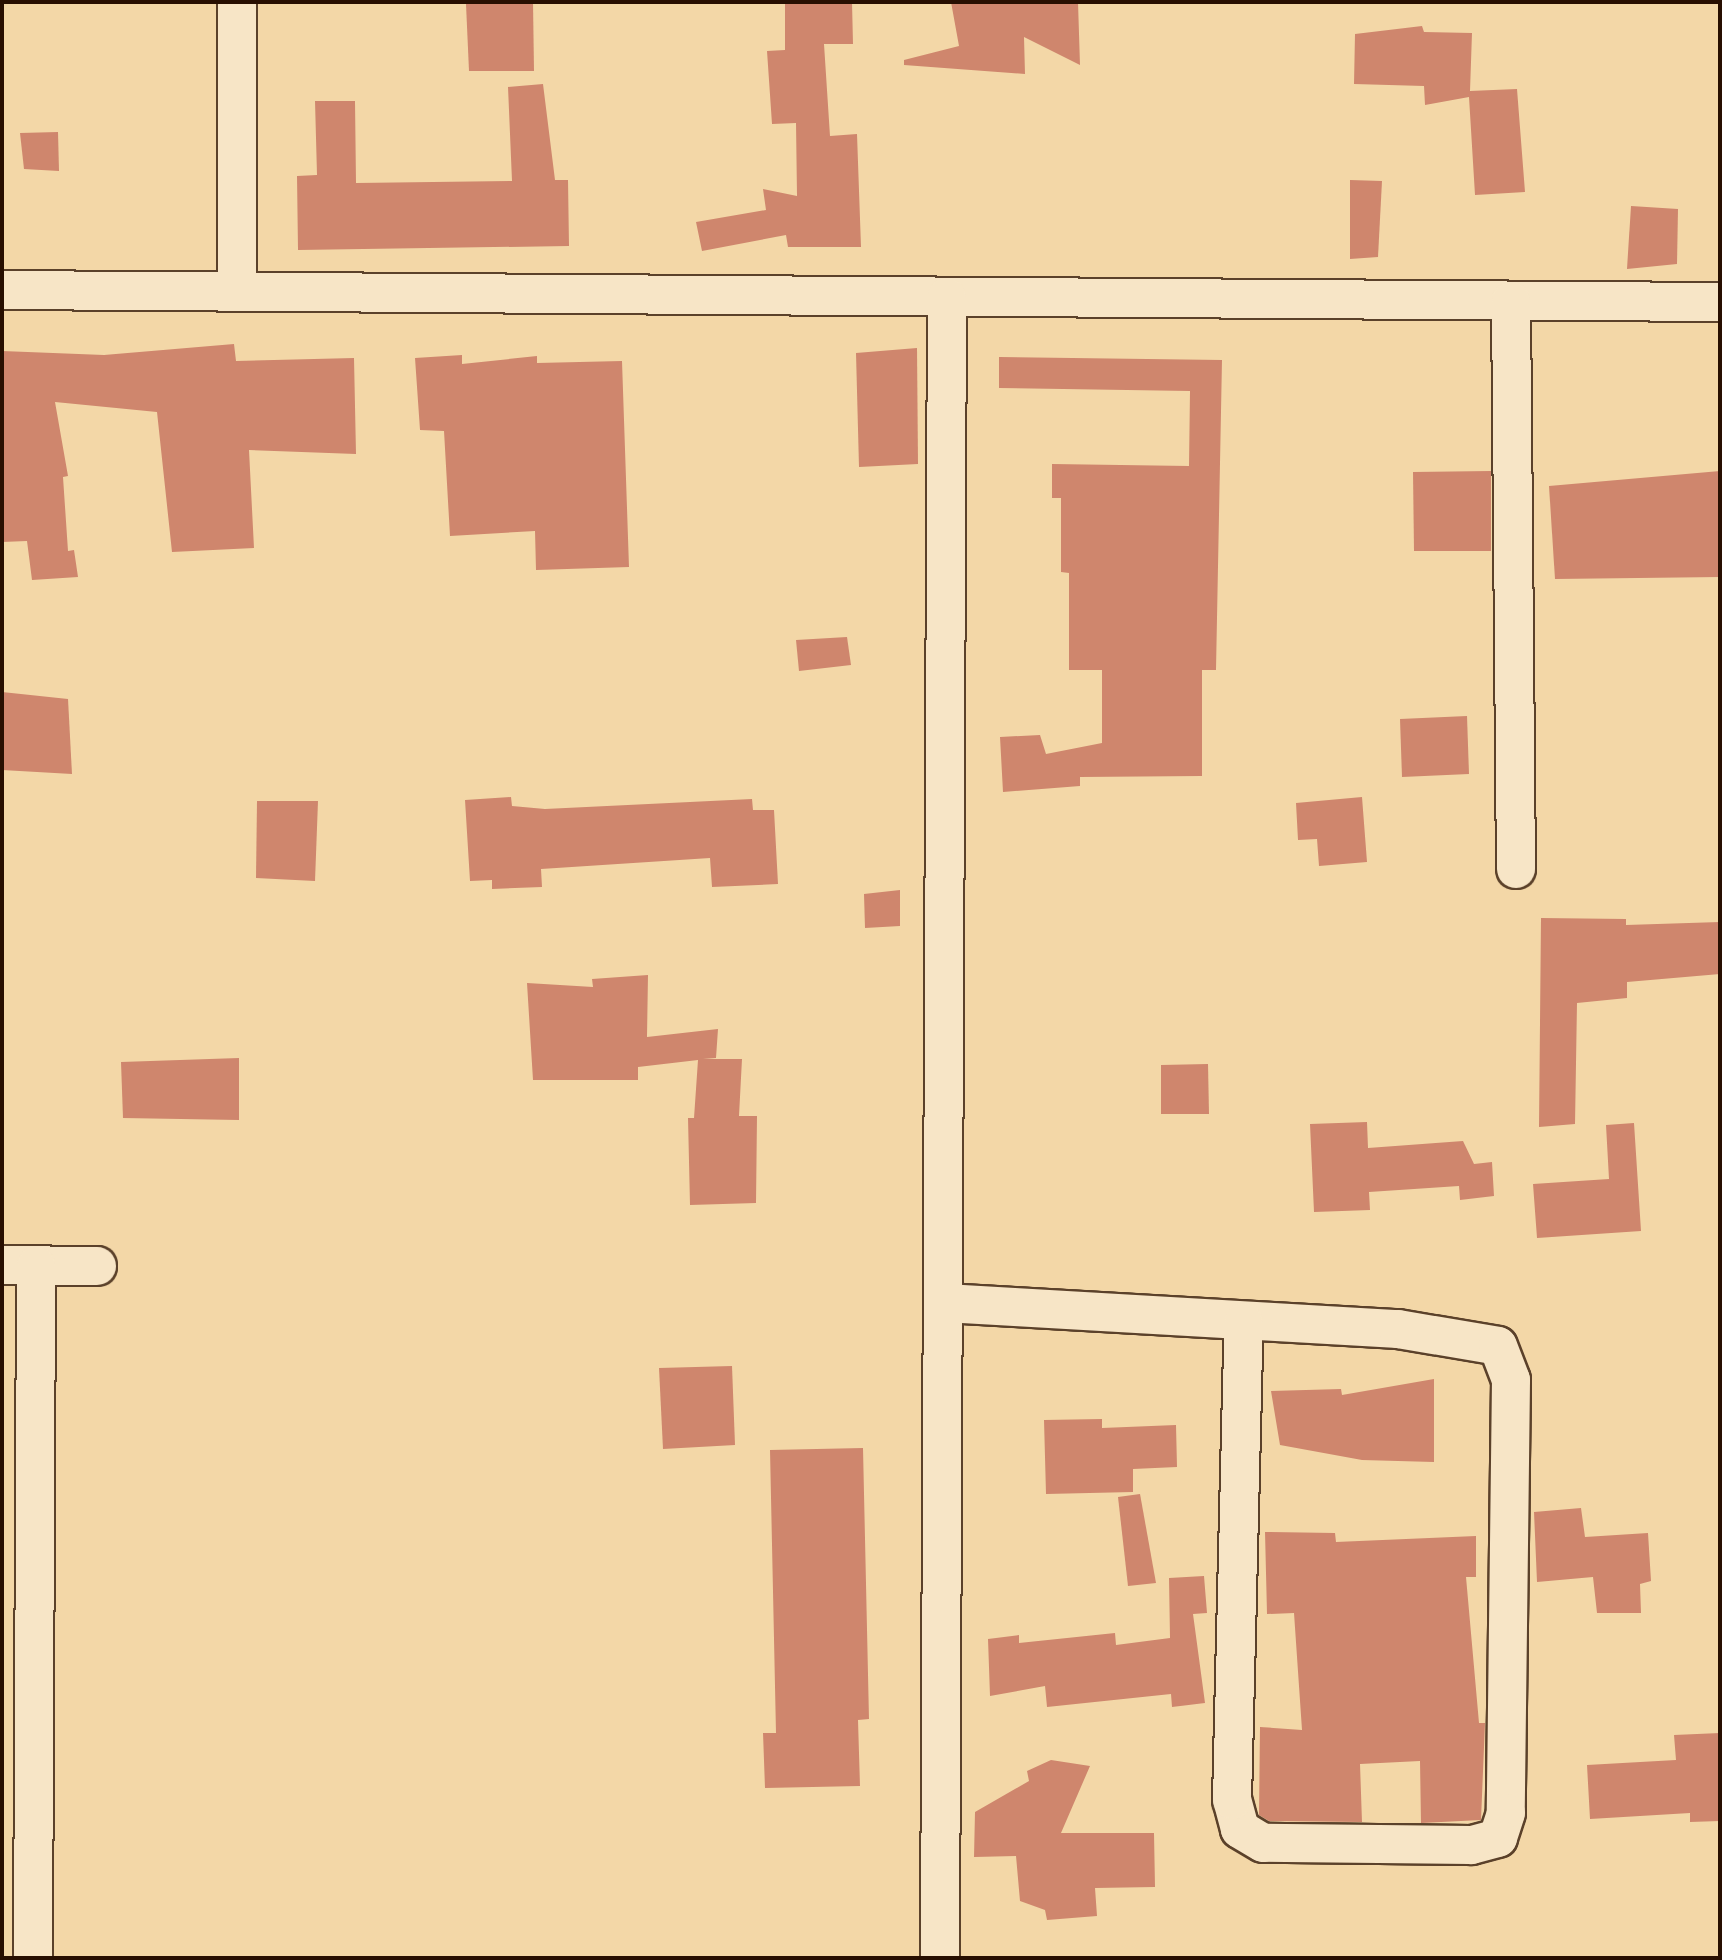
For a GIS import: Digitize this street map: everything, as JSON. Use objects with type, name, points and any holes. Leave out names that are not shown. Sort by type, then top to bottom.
[{"type":"street","points":[[237,2],[237,292]]},
{"type":"street","points":[[2,290],[1720,302]]},
{"type":"street","points":[[940,1958],[945,1303],[947,297]]},
{"type":"street","points":[[1511,301],[1516,869]]},
{"type":"street","points":[[33,1958],[19,1265],[97,1266]]},
{"type":"street","points":[[945,1303],[1398,1329],[1498,1346],[1511,1380],[1506,1813],[1499,1838],[1471,1845],[1263,1843],[1240,1829],[1232,1800],[1244,1322]]},
{"type":"building","points":[[533,2],[534,71],[469,71],[466,4]]},
{"type":"building","points":[[785,2],[852,2],[853,44],[824,44],[830,136],[857,134],[861,247],[788,247],[786,235],[702,251],[696,222],[766,210],[763,189],[797,196],[796,123],[772,124],[767,51],[785,50]]},
{"type":"building","points":[[951,2],[1078,2],[1080,65],[1024,37],[1025,74],[904,65],[904,60],[959,46]]},
{"type":"building","points":[[1422,26],[1424,32],[1472,33],[1470,91],[1517,89],[1525,192],[1475,195],[1469,97],[1425,105],[1424,86],[1354,84],[1355,34]]},
{"type":"building","points":[[543,84],[555,180],[568,180],[569,246],[298,250],[297,176],[317,175],[315,101],[355,101],[356,183],[512,181],[508,87]]},
{"type":"building","points":[[58,132],[59,171],[24,169],[20,133]]},
{"type":"building","points":[[1350,180],[1382,181],[1378,257],[1350,259]]},
{"type":"building","points":[[1631,206],[1678,209],[1677,264],[1627,269]]},
{"type":"building","points":[[234,344],[236,361],[354,358],[356,454],[249,450],[254,548],[172,552],[157,412],[55,402],[68,476],[63,477],[68,551],[74,550],[78,577],[32,580],[27,541],[2,542],[2,351],[104,355]]},
{"type":"building","points":[[917,348],[918,464],[859,467],[856,353]]},
{"type":"building","points":[[462,355],[462,364],[537,356],[537,363],[622,361],[629,567],[536,570],[535,531],[450,536],[444,431],[420,430],[415,358]]},
{"type":"building","points":[[999,357],[1222,360],[1216,670],[1202,670],[1202,776],[1080,777],[1080,786],[1003,792],[1000,737],[1040,735],[1046,754],[1102,743],[1102,670],[1069,670],[1069,573],[1061,572],[1061,498],[1052,498],[1052,464],[1189,466],[1190,391],[999,388]]},
{"type":"building","points":[[1491,471],[1491,551],[1414,551],[1413,472]]},
{"type":"building","points":[[1720,471],[1720,577],[1555,579],[1549,486]]},
{"type":"building","points":[[847,637],[851,665],[799,671],[796,640]]},
{"type":"building","points":[[2,692],[68,699],[72,774],[2,770]]},
{"type":"building","points":[[1467,716],[1469,774],[1402,777],[1400,719]]},
{"type":"building","points":[[511,797],[512,806],[545,809],[752,799],[753,810],[774,810],[778,884],[712,887],[710,858],[541,869],[542,887],[492,889],[492,880],[470,881],[465,800]]},
{"type":"building","points":[[1362,797],[1367,862],[1319,866],[1317,839],[1298,840],[1296,803]]},
{"type":"building","points":[[257,801],[318,801],[315,881],[256,878]]},
{"type":"building","points":[[900,890],[900,926],[865,928],[864,894]]},
{"type":"building","points":[[1541,918],[1626,919],[1626,925],[1720,922],[1720,974],[1627,982],[1627,998],[1577,1003],[1575,1124],[1539,1127]]},
{"type":"building","points":[[648,975],[647,1037],[718,1029],[716,1058],[703,1059],[742,1059],[739,1116],[757,1116],[756,1203],[690,1205],[688,1118],[694,1118],[698,1060],[638,1067],[638,1080],[533,1080],[527,983],[593,987],[592,979]]},
{"type":"building","points":[[239,1058],[239,1120],[123,1118],[121,1062]]},
{"type":"building","points":[[1208,1064],[1209,1114],[1161,1114],[1161,1065]]},
{"type":"building","points":[[1367,1122],[1368,1148],[1463,1141],[1474,1164],[1492,1162],[1494,1196],[1460,1200],[1459,1186],[1369,1192],[1370,1210],[1314,1212],[1310,1124]]},
{"type":"building","points":[[1634,1123],[1641,1231],[1537,1238],[1533,1184],[1609,1179],[1606,1125]]},
{"type":"building","points":[[732,1366],[735,1445],[663,1449],[659,1368]]},
{"type":"building","points":[[1434,1379],[1434,1462],[1362,1460],[1280,1445],[1271,1391],[1341,1389],[1342,1395]]},
{"type":"building","points":[[1102,1419],[1102,1428],[1176,1425],[1177,1467],[1133,1469],[1133,1492],[1046,1494],[1044,1420]]},
{"type":"building","points":[[863,1448],[869,1719],[858,1720],[860,1786],[765,1788],[763,1733],[776,1733],[770,1450]]},
{"type":"building","points":[[1140,1494],[1156,1583],[1128,1586],[1118,1497]]},
{"type":"building","points":[[1581,1508],[1585,1537],[1648,1533],[1651,1581],[1640,1584],[1641,1613],[1597,1613],[1593,1577],[1537,1582],[1534,1512]]},
{"type":"building","points":[[1265,1532],[1335,1533],[1336,1542],[1476,1536],[1476,1577],[1466,1577],[1479,1723],[1485,1723],[1481,1820],[1421,1823],[1420,1761],[1360,1764],[1362,1822],[1269,1821],[1259,1815],[1260,1727],[1302,1730],[1294,1613],[1267,1614]]},
{"type":"building","points":[[1204,1576],[1207,1613],[1193,1614],[1205,1703],[1172,1707],[1171,1694],[1047,1707],[1045,1686],[990,1696],[988,1639],[1019,1635],[1019,1643],[1115,1633],[1116,1645],[1170,1638],[1169,1578]]},
{"type":"building","points":[[1720,1733],[1720,1821],[1690,1822],[1690,1813],[1590,1819],[1587,1765],[1676,1760],[1674,1735]]},
{"type":"building","points":[[1051,1760],[1090,1766],[1061,1833],[1154,1833],[1155,1887],[1095,1888],[1097,1916],[1047,1920],[1045,1910],[1020,1901],[1016,1856],[974,1857],[975,1812],[1029,1781],[1027,1771]]}]
